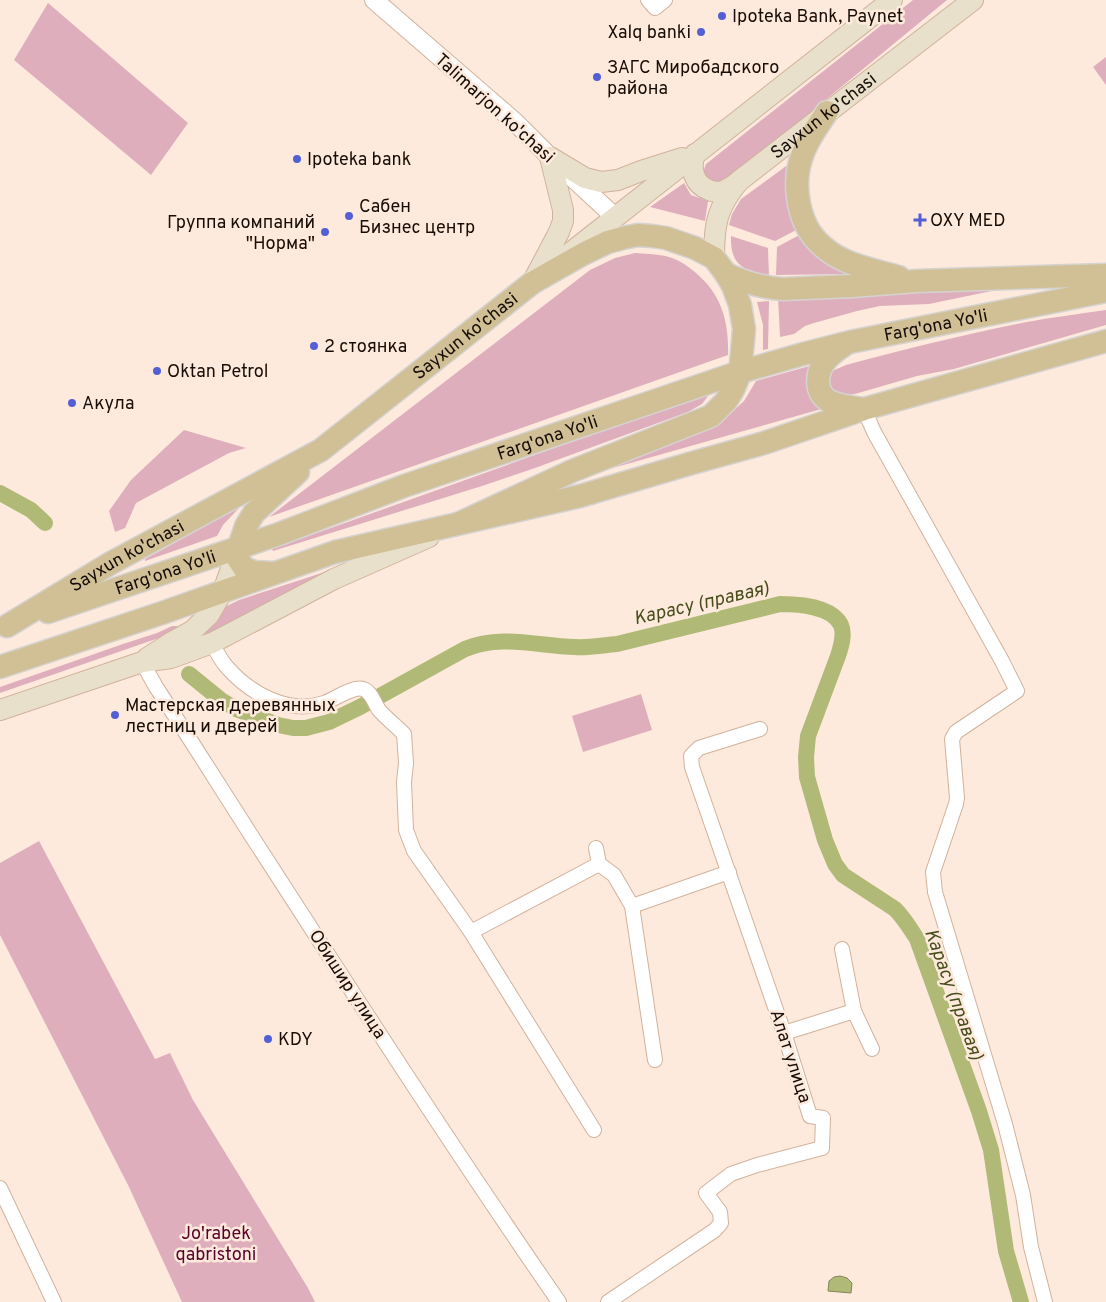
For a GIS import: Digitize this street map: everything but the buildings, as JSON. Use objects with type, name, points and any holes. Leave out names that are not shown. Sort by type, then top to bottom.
[{"type":"main road","name":"Sayxun ko'chasi","points":[[3,627],[112,563],[322,450],[892,0]]},
{"type":"main road","name":"Sayxun ko'chasi","points":[[720,266],[714,234],[719,211],[727,196],[739,181],[973,0]]},
{"type":"main road","points":[[827,112],[808,142],[798,169],[799,204],[807,228],[827,250],[844,260],[859,266],[917,281]]},
{"type":"main road","points":[[550,157],[585,178],[601,182],[618,180],[695,154],[693,164],[696,181],[704,188],[720,192],[739,181]]},
{"type":"main road","points":[[532,283],[563,221],[563,210],[550,157]]},
{"type":"main road","points":[[615,218],[652,236]]},
{"type":"main road","points":[[532,283],[608,242],[638,235],[666,238],[685,244],[749,284],[773,288],[1106,275]]},
{"type":"main road","points":[[0,710],[142,662],[171,658],[212,643],[334,579],[460,524],[572,471],[711,416],[730,396],[736,384],[740,372],[744,336],[743,321],[736,295],[720,266]]},
{"type":"main road","name":"Farg'ona Yo'li","points":[[3,627],[238,549],[404,486],[740,372],[850,342],[1106,291]]},
{"type":"main road","name":"Farg'ona Yo'li","points":[[0,667],[335,552],[580,496],[764,443],[864,409],[1106,341]]},
{"type":"main road","points":[[850,342],[826,360],[820,372],[818,385],[822,396],[827,400],[841,405],[864,409]]},
{"type":"main road","points":[[142,662],[192,631],[212,610],[223,591],[246,526],[254,513],[322,450]]},
{"type":"main road","points":[[238,549],[238,559],[244,568],[254,572],[274,573]]},
{"type":"street","name":"Talimarjon ko'chasi","points":[[374,0],[516,122],[615,218]]},
{"type":"street","points":[[648,0],[655,8],[665,0]]},
{"type":"street","points":[[864,409],[874,432],[1017,691],[956,732],[952,739],[957,798],[933,872],[933,881],[1005,1124],[1023,1195],[1030,1247],[1045,1302]]},
{"type":"street","points":[[212,643],[225,665],[245,684],[268,698],[288,705],[311,706],[322,704],[360,688],[369,692],[379,710],[404,734],[406,830],[414,851],[471,932],[594,1130]]},
{"type":"street","name":"Обишир улица","points":[[142,662],[260,850],[417,1091],[499,1216],[559,1302]]},
{"type":"street","name":"Алат улица","points":[[608,1302],[715,1230],[721,1222],[720,1212],[706,1193],[731,1174],[757,1165],[822,1148],[824,1118],[810,1116],[784,1033],[692,767],[691,756],[699,748],[760,730]]},
{"type":"street","points":[[596,848],[599,864],[614,875],[632,906],[655,1060]]},
{"type":"street","points":[[471,932],[599,864]]},
{"type":"street","points":[[632,906],[729,872]]},
{"type":"street","points":[[842,949],[854,1011],[872,1049]]},
{"type":"street","points":[[784,1033],[854,1011]]},
{"type":"street","points":[[0,1188],[54,1302]]},
{"type":"green space","points":[[913,0],[947,0],[721,186],[713,185],[703,172],[706,164]]},
{"type":"green space","points":[[48,3],[188,123],[151,175],[14,60]]},
{"type":"green space","points":[[1106,57],[1106,85],[1093,67]]},
{"type":"green space","points":[[793,161],[802,227],[775,241],[729,225],[732,214],[741,199]]},
{"type":"green space","points":[[684,183],[691,195],[708,201],[705,221],[650,207]]},
{"type":"green space","points":[[805,232],[852,274],[776,275],[777,247]]},
{"type":"green space","points":[[731,236],[768,248],[769,277],[752,272],[740,265],[733,254]]},
{"type":"green space","points":[[635,253],[673,258],[690,268],[705,281],[718,300],[722,310],[727,331],[728,355],[269,517],[590,270],[615,258]]},
{"type":"green space","points":[[1011,287],[929,304],[880,306],[814,323],[805,326],[794,334],[780,337],[778,298]]},
{"type":"green space","points":[[769,301],[768,349],[763,350],[763,325],[757,302]]},
{"type":"green space","points":[[1106,310],[1106,325],[954,369],[917,376],[855,394],[847,395],[831,391],[828,378],[832,371],[846,365],[1004,327]]},
{"type":"green space","points":[[813,365],[825,408],[581,477],[720,423],[744,401],[756,381]]},
{"type":"green space","points":[[711,392],[702,404],[688,412],[535,468],[273,551],[272,549]]},
{"type":"green space","points":[[184,430],[246,448],[229,453],[136,503],[125,528],[115,532],[109,511],[131,480]]},
{"type":"green space","points":[[240,507],[223,525],[217,536],[145,561],[145,559]]},
{"type":"green space","points":[[340,567],[211,635],[165,653],[221,609],[239,600]]},
{"type":"green space","points":[[172,626],[177,626],[179,630],[0,693],[0,687],[157,633]]},
{"type":"green space","points":[[641,694],[652,730],[583,752],[572,716]]},
{"type":"green space","name":"Jo'rabek qabristoni","points":[[39,841],[155,1059],[170,1053],[193,1100],[315,1302],[182,1302],[128,1185],[0,935],[0,863]]},
{"type":"shaded area","points":[[834,1277],[847,1278],[852,1283],[851,1293],[828,1291],[829,1281]]},
{"type":"waterway","name":"Карасу (правая)","points":[[0,493],[31,510],[45,523]]},
{"type":"waterway","name":"Карасу (правая)","points":[[189,674],[221,700],[236,709],[278,725],[306,728],[329,722],[360,707],[465,649],[492,642],[519,642],[580,647],[617,644],[780,604],[814,607],[837,619],[843,633],[842,641],[808,736],[807,777],[825,840],[835,864],[843,875],[895,909],[917,939],[979,1111],[991,1150],[1006,1251],[1021,1302]]},
{"type":"place","name":"Ipoteka Bank, Paynet","points":[[722,16]]},
{"type":"place","name":"Xalq banki","points":[[701,32]]},
{"type":"place","name":"ЗАГС Миробадского района","points":[[597,77]]},
{"type":"place","name":"Ipoteka bank","points":[[297,159]]},
{"type":"place","name":"Сабен Бизнес центр","points":[[349,216]]},
{"type":"place","name":"OXY MED","points":[[920,220]]},
{"type":"place","name":"Группа компаний \"Норма\"","points":[[325,232]]},
{"type":"place","name":"2 стоянка","points":[[314,346]]},
{"type":"place","name":"Oktan Petrol","points":[[157,371]]},
{"type":"place","name":"Акула","points":[[72,403]]},
{"type":"place","name":"Мастерская деревянных лестниц и дверей","points":[[115,715]]},
{"type":"place","name":"KDY","points":[[268,1039]]}]
